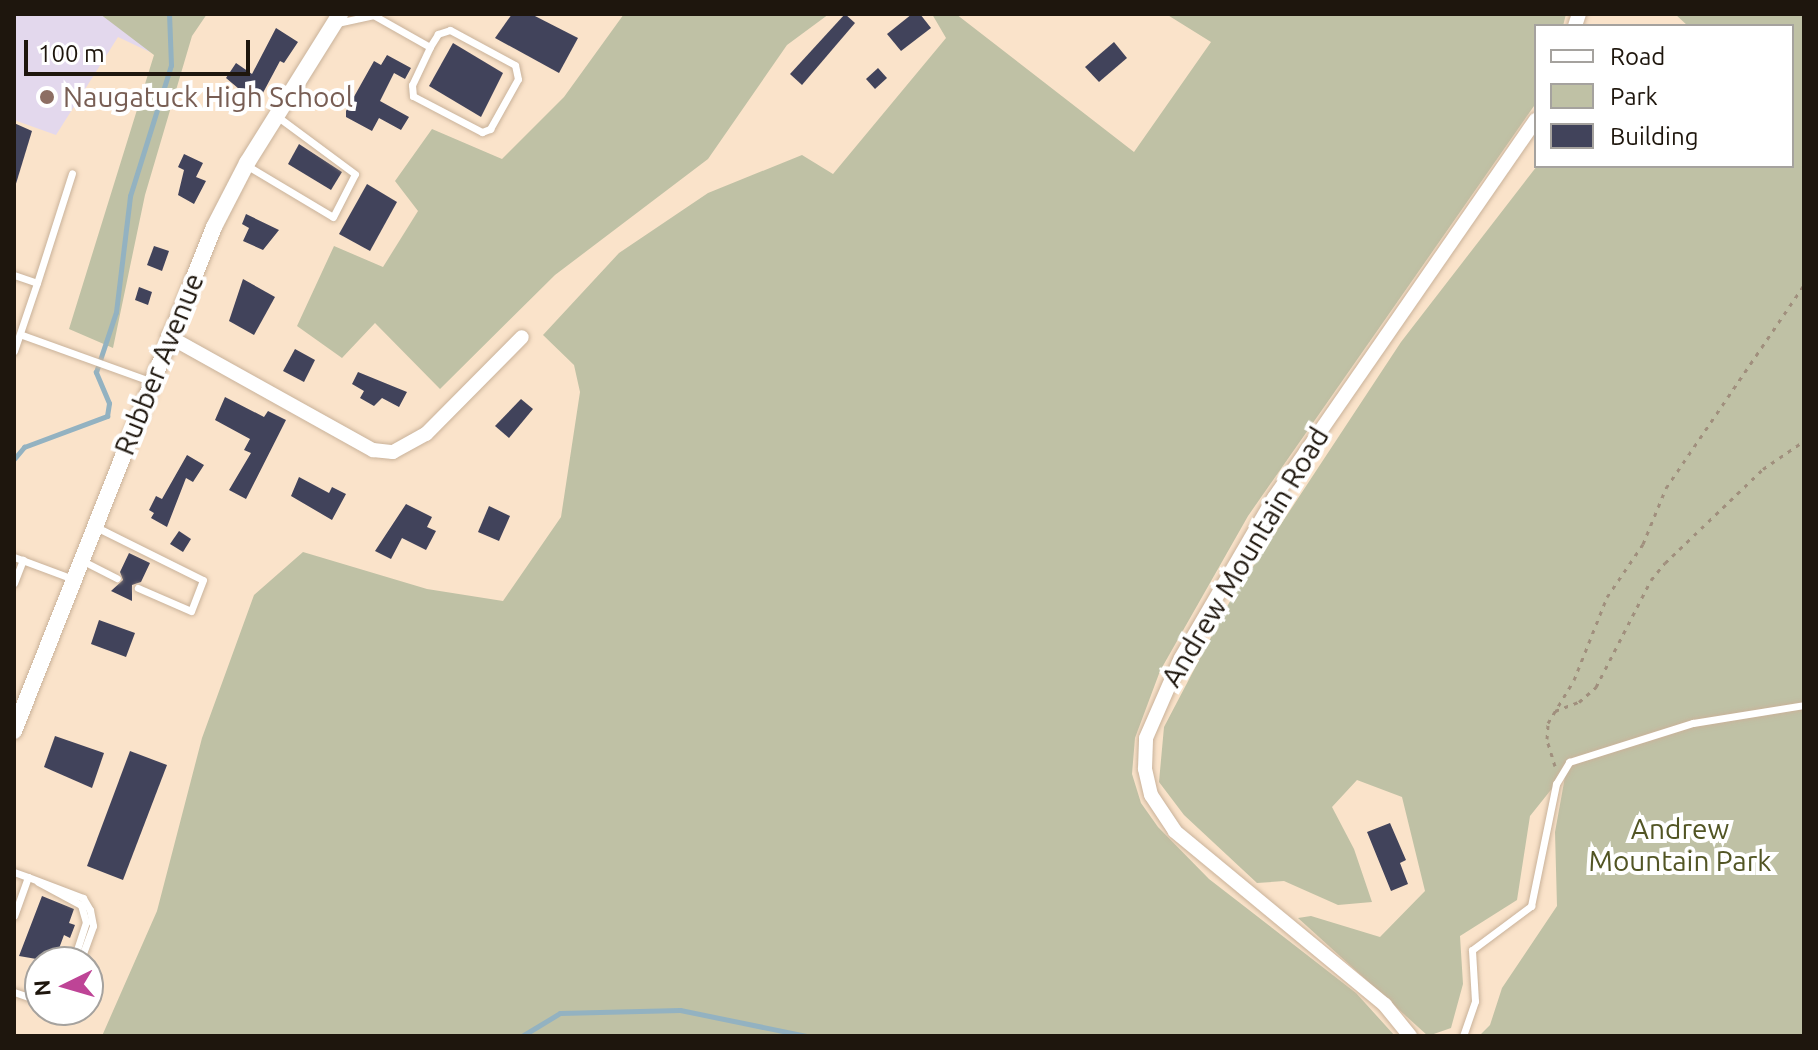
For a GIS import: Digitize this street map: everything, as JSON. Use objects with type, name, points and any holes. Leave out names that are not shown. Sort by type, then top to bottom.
[{"type":"street","name":"Rubber Avenue","points":[[14,731],[168,336],[246,165],[338,18]]},
{"type":"street","name":"Andrew Mountain Road","points":[[1410,1036],[1385,1005],[1175,831],[1147,782],[1146,738],[1181,658],[1274,498],[1534,123]]},
{"type":"street","points":[[168,336],[373,450],[393,452],[426,434],[522,337]]},
{"type":"lane","points":[[338,18],[377,15],[430,47]]},
{"type":"lane","points":[[450,30],[515,65],[518,79],[490,129],[482,132],[413,96],[412,85],[430,47],[438,34],[450,30]]},
{"type":"lane","points":[[246,165],[333,217],[355,174],[278,117]]},
{"type":"lane","points":[[14,351],[22,335],[72,173]]},
{"type":"lane","points":[[14,275],[37,283]]},
{"type":"lane","points":[[22,335],[150,381]]},
{"type":"lane","points":[[94,526],[203,580],[191,611],[138,588]]},
{"type":"lane","points":[[14,557],[73,579]]},
{"type":"lane","points":[[14,583],[23,560]]},
{"type":"lane","points":[[81,560],[117,578]]},
{"type":"lane","points":[[1463,1036],[1475,1001],[1472,950],[1531,906],[1561,771],[1579,755],[1693,723],[1804,705]]},
{"type":"lane","points":[[14,872],[83,898],[90,910],[93,926],[86,946]]},
{"type":"lane","points":[[14,916],[28,877]]},
{"type":"lane","points":[[37,881],[42,889],[81,905],[86,922],[78,946]]},
{"type":"lane","points":[[14,992],[24,996]]},
{"type":"path","points":[[1561,771],[1551,761],[1547,739],[1555,711],[1574,680],[1607,597],[1643,544],[1666,488],[1804,285]]},
{"type":"path","points":[[1555,711],[1579,702],[1596,687],[1639,601],[1665,563],[1753,479],[1804,441]]},
{"type":"shaded area","name":"Naugatuck High School","points":[[14,14],[178,14],[154,54],[118,37],[56,135],[14,120]]},
{"type":"green space","points":[[100,14],[207,14],[192,36],[145,195],[113,348],[69,329],[154,55]]},
{"type":"green space","points":[[624,14],[829,14],[787,45],[708,159],[555,275],[440,389],[375,323],[342,358],[297,326],[334,246],[383,267],[418,211],[395,181],[432,129],[502,159],[564,97]]},
{"type":"green space","points":[[932,14],[956,14],[1134,152],[1211,42],[1166,14],[1566,14],[1564,24],[1534,24],[1534,106],[1248,516],[1160,671],[1135,738],[1132,774],[1141,803],[1158,827],[1209,879],[1356,993],[1395,1036],[102,1036],[157,911],[202,738],[254,595],[303,552],[427,589],[503,601],[561,517],[580,392],[574,365],[543,335],[619,253],[708,193],[802,155],[833,174],[946,38]]},
{"type":"green space","name":"Andrew Mountain Park","points":[[1675,14],[1804,14],[1804,1036],[1479,1036],[1490,1025],[1502,988],[1557,906],[1555,832],[1566,771],[1530,816],[1517,900],[1460,936],[1463,984],[1451,1028],[1428,1036],[1298,918],[1311,916],[1380,937],[1425,891],[1402,797],[1357,780],[1332,807],[1354,849],[1372,902],[1338,905],[1284,881],[1257,883],[1184,815],[1159,782],[1164,727],[1229,603],[1401,342],[1535,168],[1794,168],[1794,24],[1686,24]]},
{"type":"building","points":[[512,14],[531,14],[578,38],[559,73],[495,38]]},
{"type":"building","points":[[845,14],[855,23],[802,85],[790,74]]},
{"type":"building","points":[[912,14],[920,14],[931,28],[901,51],[887,34]]},
{"type":"building","points":[[276,28],[298,42],[284,63],[280,61],[257,104],[226,78],[236,63],[252,74]]},
{"type":"building","points":[[1114,42],[1127,58],[1099,82],[1085,67]]},
{"type":"building","points":[[453,43],[503,73],[481,117],[429,86]]},
{"type":"building","points":[[387,55],[411,68],[405,79],[394,73],[380,101],[409,117],[401,130],[379,118],[372,131],[346,117],[346,111],[374,61],[381,65]]},
{"type":"building","points":[[878,68],[887,78],[875,89],[866,79]]},
{"type":"building","points":[[14,123],[32,131],[15,187],[14,187]]},
{"type":"building","points":[[299,144],[342,172],[331,190],[288,164]]},
{"type":"building","points":[[184,154],[203,163],[196,177],[206,181],[194,204],[178,195],[184,170],[178,167]]},
{"type":"building","points":[[367,184],[397,202],[370,251],[339,234]]},
{"type":"building","points":[[246,214],[279,230],[263,250],[243,241],[249,228],[242,224]]},
{"type":"building","points":[[154,246],[169,251],[162,271],[147,265]]},
{"type":"building","points":[[243,279],[275,297],[254,335],[229,321]]},
{"type":"building","points":[[139,287],[152,292],[148,305],[135,300]]},
{"type":"building","points":[[295,349],[315,360],[304,382],[283,371]]},
{"type":"building","points":[[358,372],[407,392],[399,407],[382,398],[374,406],[360,398],[364,391],[352,384]]},
{"type":"building","points":[[225,397],[264,417],[268,411],[286,420],[246,499],[229,490],[251,453],[244,450],[250,439],[215,420]]},
{"type":"building","points":[[521,399],[533,409],[509,438],[495,426]]},
{"type":"building","points":[[187,455],[204,465],[193,482],[186,478],[167,527],[151,518],[154,513],[149,510],[156,496],[162,499]]},
{"type":"building","points":[[299,477],[329,493],[332,487],[346,494],[332,520],[291,496]]},
{"type":"building","points":[[406,504],[432,517],[427,527],[436,531],[426,550],[402,538],[391,559],[375,551]]},
{"type":"building","points":[[489,506],[510,516],[499,541],[478,532]]},
{"type":"building","points":[[179,531],[191,539],[183,552],[170,544]]},
{"type":"building","points":[[129,553],[150,563],[141,582],[132,585],[132,601],[111,591],[123,580],[120,572]]},
{"type":"building","points":[[99,620],[135,633],[126,657],[91,644]]},
{"type":"building","points":[[55,736],[104,753],[92,788],[44,767]]},
{"type":"building","points":[[130,751],[167,765],[123,880],[87,866]]},
{"type":"building","points":[[1390,823],[1406,860],[1400,863],[1408,884],[1391,891],[1367,832]]},
{"type":"building","points":[[42,896],[74,909],[69,923],[75,925],[70,938],[64,935],[60,946],[24,946],[24,957],[19,956]]},
{"type":"waterway","points":[[14,459],[24,447],[107,416],[109,403],[96,372],[116,312],[130,196],[171,65],[169,14]]},
{"type":"waterway","points":[[522,1036],[560,1013],[680,1010],[807,1036]]},
{"type":"place","name":"Naugatuck High School","points":[[47,97]]}]
